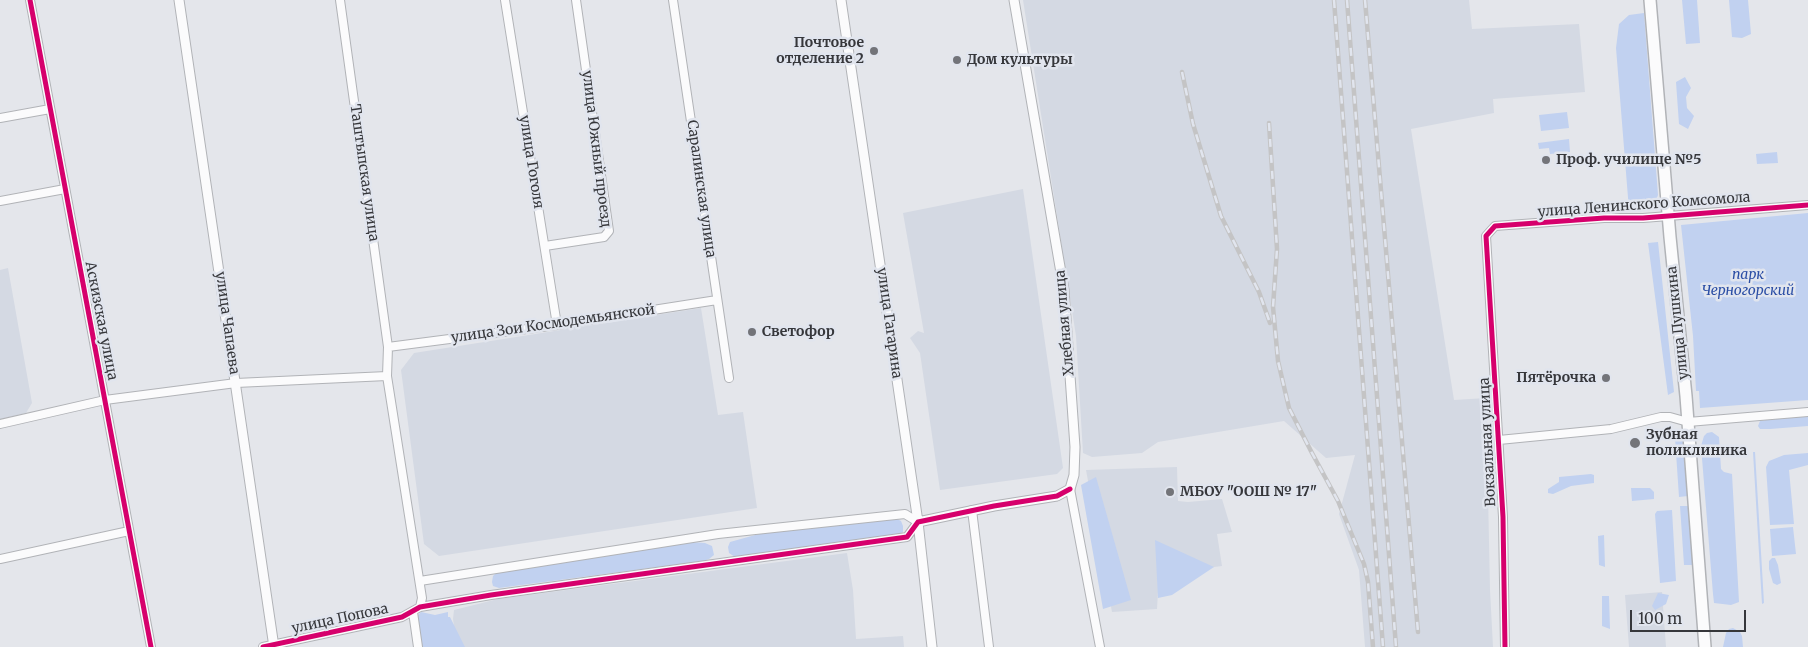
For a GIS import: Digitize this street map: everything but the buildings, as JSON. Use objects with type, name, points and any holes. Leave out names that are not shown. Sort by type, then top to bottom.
[{"type":"main road","name":"улица Пушкина","points":[[1650,0],[1688,422],[1705,647]]},
{"type":"street","name":"Аскизская улица","points":[[30,0],[151,647]]},
{"type":"street","name":"улица Чапаева","points":[[179,0],[273,646]]},
{"type":"street","name":"Таштыпская улица","points":[[340,0],[388,347],[387,376],[420,580],[422,598],[416,610],[418,647]]},
{"type":"street","name":"улица Гоголя","points":[[505,0],[557,325]]},
{"type":"street","name":"улица Южный проезд","points":[[545,246],[604,237],[609,231],[576,0]]},
{"type":"street","name":"Саралинская улица","points":[[673,0],[729,378]]},
{"type":"street","name":"улица Гагарина","points":[[841,0],[918,522],[932,647]]},
{"type":"street","name":"Хлебная улица","points":[[1014,0],[1064,290],[1075,447],[1075,466],[1070,489],[1100,647]]},
{"type":"street","points":[[0,118],[50,109]]},
{"type":"street","points":[[0,201],[65,189]]},
{"type":"street","name":"улица Ленинского Комсомола","points":[[1486,236],[1495,226],[1668,216],[1808,205]]},
{"type":"street","name":"Вокзальная улица","points":[[1486,236],[1503,517],[1505,647]]},
{"type":"street","name":"улица Зои Космодемьянской","points":[[388,347],[557,325],[717,300]]},
{"type":"street","points":[[0,424],[105,400],[236,383],[387,376]]},
{"type":"street","points":[[1499,440],[1611,429],[1661,417],[1670,417],[1688,422],[1808,412]]},
{"type":"street","points":[[420,580],[718,534],[905,514],[918,522],[972,510],[1058,496],[1070,489]]},
{"type":"street","points":[[972,510],[990,647]]},
{"type":"street","name":"улица Попова","points":[[263,647],[402,616],[416,610],[500,593],[907,538],[918,522]]},
{"type":"street","points":[[0,559],[129,531]]},
{"type":"shaded area","points":[[1023,0],[1469,0],[1472,29],[1579,24],[1585,92],[1493,99],[1494,113],[1411,129],[1454,400],[1486,398],[1493,647],[1365,647],[1359,570],[1339,514],[1355,455],[1326,458],[1284,421],[1158,442],[1142,453],[1092,457],[1083,453],[1076,336]]},
{"type":"shaded area","points":[[1023,189],[1063,468],[1057,474],[940,490],[920,353],[910,338],[918,331],[924,333],[903,213]]},
{"type":"shaded area","points":[[8,268],[32,403],[26,413],[0,419],[0,270]]},
{"type":"shaded area","points":[[701,308],[718,415],[743,412],[757,508],[439,556],[424,544],[401,370],[414,353]]},
{"type":"shaded area","points":[[1177,467],[1178,501],[1222,499],[1232,532],[1217,534],[1222,566],[1159,574],[1157,609],[1112,612],[1086,470]]},
{"type":"shaded area","points":[[847,553],[853,590],[856,639],[903,636],[904,647],[457,647],[453,619],[454,610],[498,599]]},
{"type":"shaded area","points":[[1662,592],[1666,647],[1629,647],[1625,595]]},
{"type":"green space","points":[[1682,0],[1697,0],[1700,43],[1686,44]]},
{"type":"green space","points":[[1729,0],[1748,0],[1751,34],[1742,38],[1732,37]]},
{"type":"green space","points":[[1644,13],[1658,195],[1653,208],[1639,212],[1629,210],[1616,48],[1619,24],[1629,15]]},
{"type":"green space","points":[[1685,77],[1691,88],[1686,97],[1687,108],[1694,116],[1688,129],[1679,124],[1676,82]]},
{"type":"green space","points":[[1567,112],[1569,128],[1541,131],[1539,115]]},
{"type":"green space","points":[[1569,139],[1570,152],[1550,154],[1549,148],[1539,149],[1538,143]]},
{"type":"green space","points":[[1777,152],[1778,163],[1757,164],[1756,154]]},
{"type":"green space","name":"парк Черногорский","points":[[1808,213],[1808,400],[1700,408],[1699,391],[1696,391],[1693,336],[1681,225]]},
{"type":"green space","points":[[1658,242],[1674,392],[1668,395],[1648,243]]},
{"type":"green space","points":[[1808,416],[1808,426],[1760,429],[1758,426],[1760,421]]},
{"type":"green space","points":[[1712,432],[1719,437],[1721,469],[1732,474],[1739,602],[1731,605],[1714,603],[1713,594],[1701,446],[1704,436]]},
{"type":"green space","points":[[1684,437],[1688,496],[1679,497],[1675,438]]},
{"type":"green space","points":[[1753,452],[1755,452],[1761,552],[1764,603],[1762,604]]},
{"type":"green space","points":[[1808,453],[1808,465],[1789,470],[1794,524],[1770,525],[1766,467],[1769,461],[1784,455]]},
{"type":"green space","points":[[1594,475],[1594,483],[1571,486],[1553,494],[1548,493],[1548,489],[1559,482],[1559,477]]},
{"type":"green space","points":[[1096,477],[1131,600],[1103,609],[1081,485]]},
{"type":"green space","points":[[1631,488],[1650,488],[1654,492],[1654,499],[1632,501]]},
{"type":"green space","points":[[1680,506],[1689,506],[1693,565],[1684,565]]},
{"type":"green space","points":[[1672,510],[1676,581],[1660,583],[1655,514],[1657,511]]},
{"type":"green space","points":[[890,519],[901,521],[903,532],[893,537],[735,557],[729,553],[728,547],[730,542],[766,532]]},
{"type":"green space","points":[[1793,527],[1796,554],[1772,556],[1770,529]]},
{"type":"green space","points":[[1604,535],[1605,567],[1599,565],[1598,536]]},
{"type":"green space","points":[[1155,540],[1214,567],[1172,595],[1158,598]]},
{"type":"green space","points":[[690,542],[705,543],[712,546],[714,555],[703,561],[499,588],[493,586],[492,582],[493,576],[497,572]]},
{"type":"green space","points":[[1775,558],[1778,565],[1781,583],[1777,585],[1773,583],[1769,569],[1769,561]]},
{"type":"green space","points":[[1658,593],[1669,595],[1666,604],[1655,610],[1652,606]]},
{"type":"green space","points":[[1602,596],[1609,596],[1610,629],[1602,626]]},
{"type":"green space","points":[[421,612],[435,615],[448,612],[448,617],[450,617],[465,647],[416,647],[416,617]]},
{"type":"green space","points":[[1733,628],[1740,632],[1743,647],[1723,647],[1726,633],[1729,629]]},
{"type":"railway","points":[[1334,0],[1383,647]]},
{"type":"railway","points":[[1347,0],[1396,647]]},
{"type":"railway","points":[[1365,0],[1418,632]]},
{"type":"railway","points":[[1182,72],[1193,124],[1221,216],[1259,292],[1270,323]]},
{"type":"railway","points":[[1269,123],[1277,249],[1273,307],[1278,361],[1289,408],[1338,501],[1364,564],[1368,582],[1373,647]]},
{"type":"cycle path","points":[[30,0],[151,647]]},
{"type":"cycle path","points":[[1505,647],[1503,517],[1486,236],[1495,226],[1604,218],[1643,218],[1808,205]]},
{"type":"cycle path","points":[[263,647],[402,617],[420,607],[491,595],[907,537],[918,522],[994,506],[1057,496],[1070,489]]},
{"type":"place","name":"Почтовое отделение 2","points":[[874,51]]},
{"type":"place","name":"Дом культуры","points":[[957,60]]},
{"type":"place","name":"Проф. училище №5","points":[[1546,160]]},
{"type":"place","name":"Светофор","points":[[752,332]]},
{"type":"place","name":"Пятёрочка","points":[[1606,378]]},
{"type":"place","name":"Зубная поликлиника","points":[[1635,443]]},
{"type":"place","name":"МБОУ \"ООШ № 17\"","points":[[1170,492]]}]
